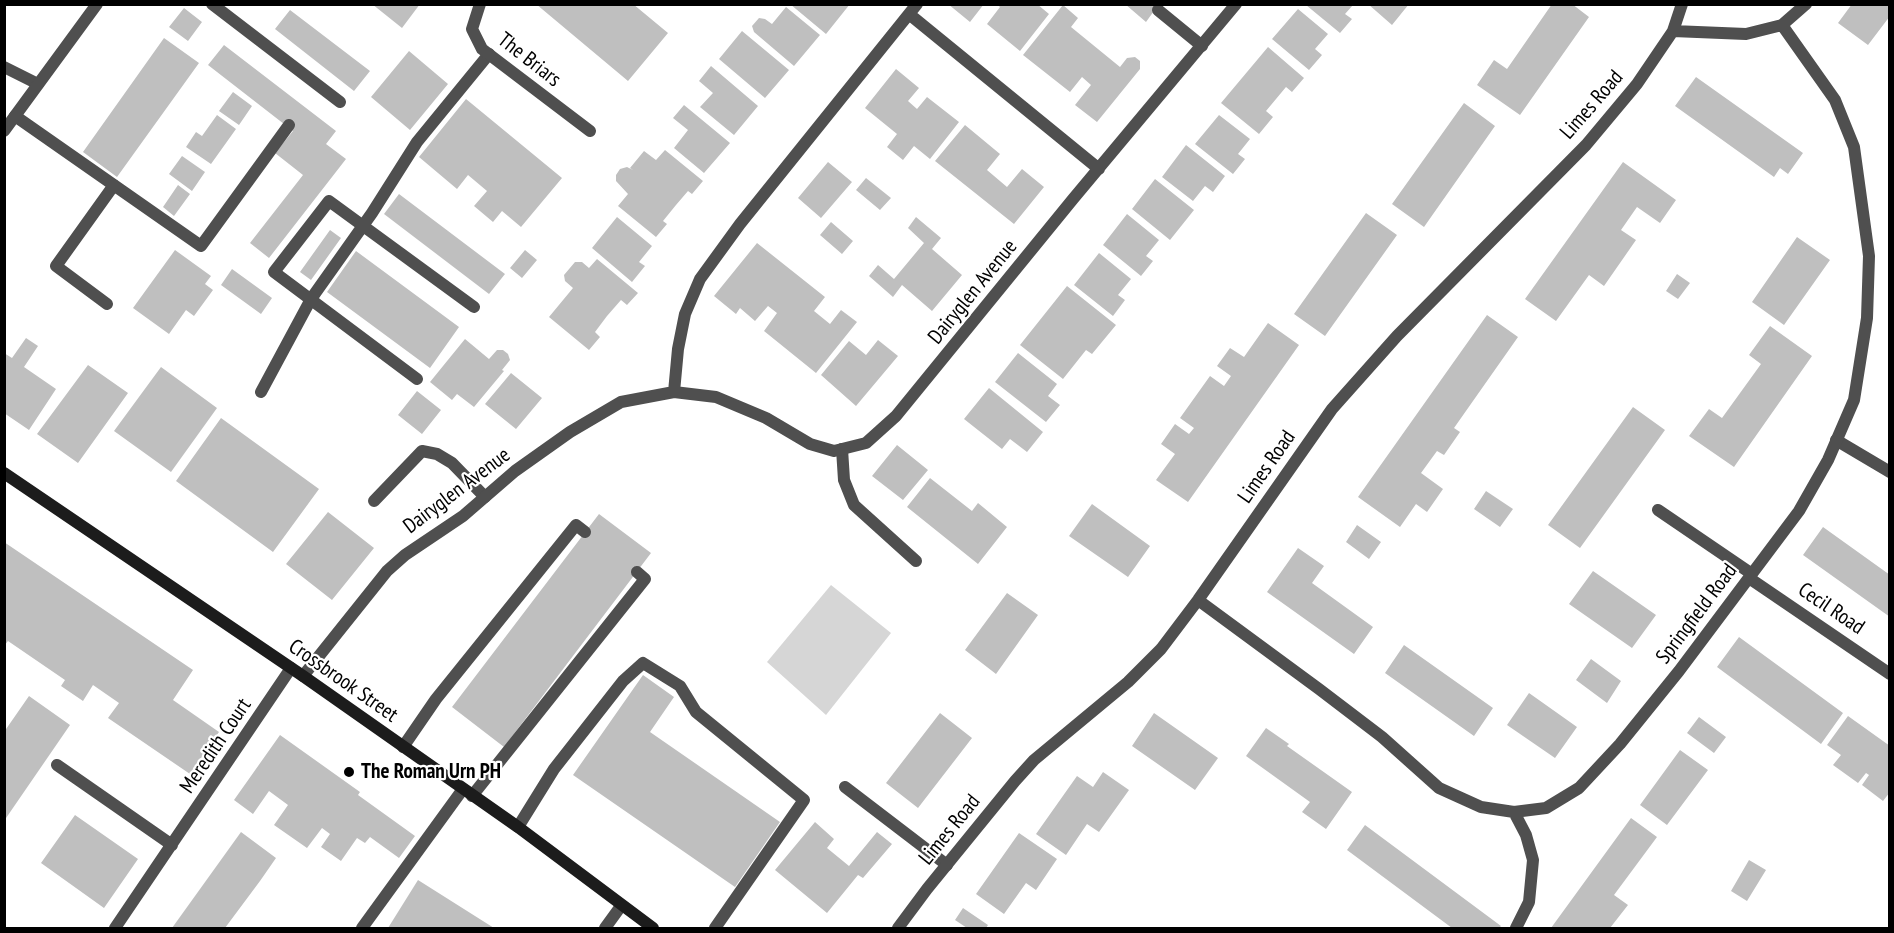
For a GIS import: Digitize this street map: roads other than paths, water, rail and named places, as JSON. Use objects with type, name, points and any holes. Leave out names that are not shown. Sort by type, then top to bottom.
[{"type":"main road","name":"Crossbrook Street","points":[[4,473],[303,676],[518,827],[653,928]]},
{"type":"street","points":[[4,131],[97,4]]},
{"type":"street","points":[[212,4],[340,102]]},
{"type":"street","name":"The Briars","points":[[480,4],[472,29],[482,49],[590,131]]},
{"type":"street","name":"Dairyglen Avenue","points":[[303,676],[387,572],[405,555],[463,516],[516,471],[570,432],[621,402],[674,392],[716,397],[766,418],[810,444],[834,451],[866,443],[896,416],[1236,4]]},
{"type":"street","name":"Limes Road","points":[[898,928],[1034,760],[1128,682],[1161,649],[1332,409],[1397,336],[1586,145],[1637,84],[1673,31],[1682,4]]},
{"type":"street","points":[[1673,31],[1746,34],[1782,25],[1806,4]]},
{"type":"street","points":[[674,392],[678,349],[685,314],[700,279],[740,224],[913,9],[1099,169]]},
{"type":"street","points":[[1158,10],[1202,46]]},
{"type":"street","name":"Springfield Road","points":[[1198,600],[1382,737],[1439,788],[1480,807],[1514,812],[1546,808],[1579,788],[1620,744],[1679,671],[1798,511],[1828,460],[1854,400],[1867,318],[1869,256],[1854,147],[1835,100],[1782,25]]},
{"type":"street","points":[[261,392],[311,299],[417,142],[489,54]]},
{"type":"street","points":[[4,67],[39,84]]},
{"type":"street","points":[[15,116],[201,246],[289,126]]},
{"type":"street","points":[[107,304],[56,266],[114,185]]},
{"type":"street","points":[[417,379],[274,272],[329,201],[474,307]]},
{"type":"street","points":[[1836,440],[1890,472]]},
{"type":"street","points":[[842,449],[844,480],[854,505],[916,561]]},
{"type":"street","points":[[374,501],[422,451],[437,453],[452,463],[485,497]]},
{"type":"street","name":"Cecil Road","points":[[1658,510],[1890,674]]},
{"type":"street","points":[[403,747],[436,699],[576,525],[585,532]]},
{"type":"street","points":[[362,928],[468,793],[645,579],[637,572]]},
{"type":"street","points":[[518,827],[554,769],[623,681],[643,663],[680,686],[696,712],[804,800],[715,928]]},
{"type":"street","name":"Meredith Court","points":[[115,928],[291,668]]},
{"type":"street","points":[[57,765],[172,845]]},
{"type":"street","points":[[845,787],[947,865]]},
{"type":"street","points":[[1514,812],[1526,835],[1533,860],[1529,902],[1516,928]]},
{"type":"street","points":[[605,928],[621,906]]},
{"type":"place","name":"The Roman Urn PH","points":[[349,772]]}]
